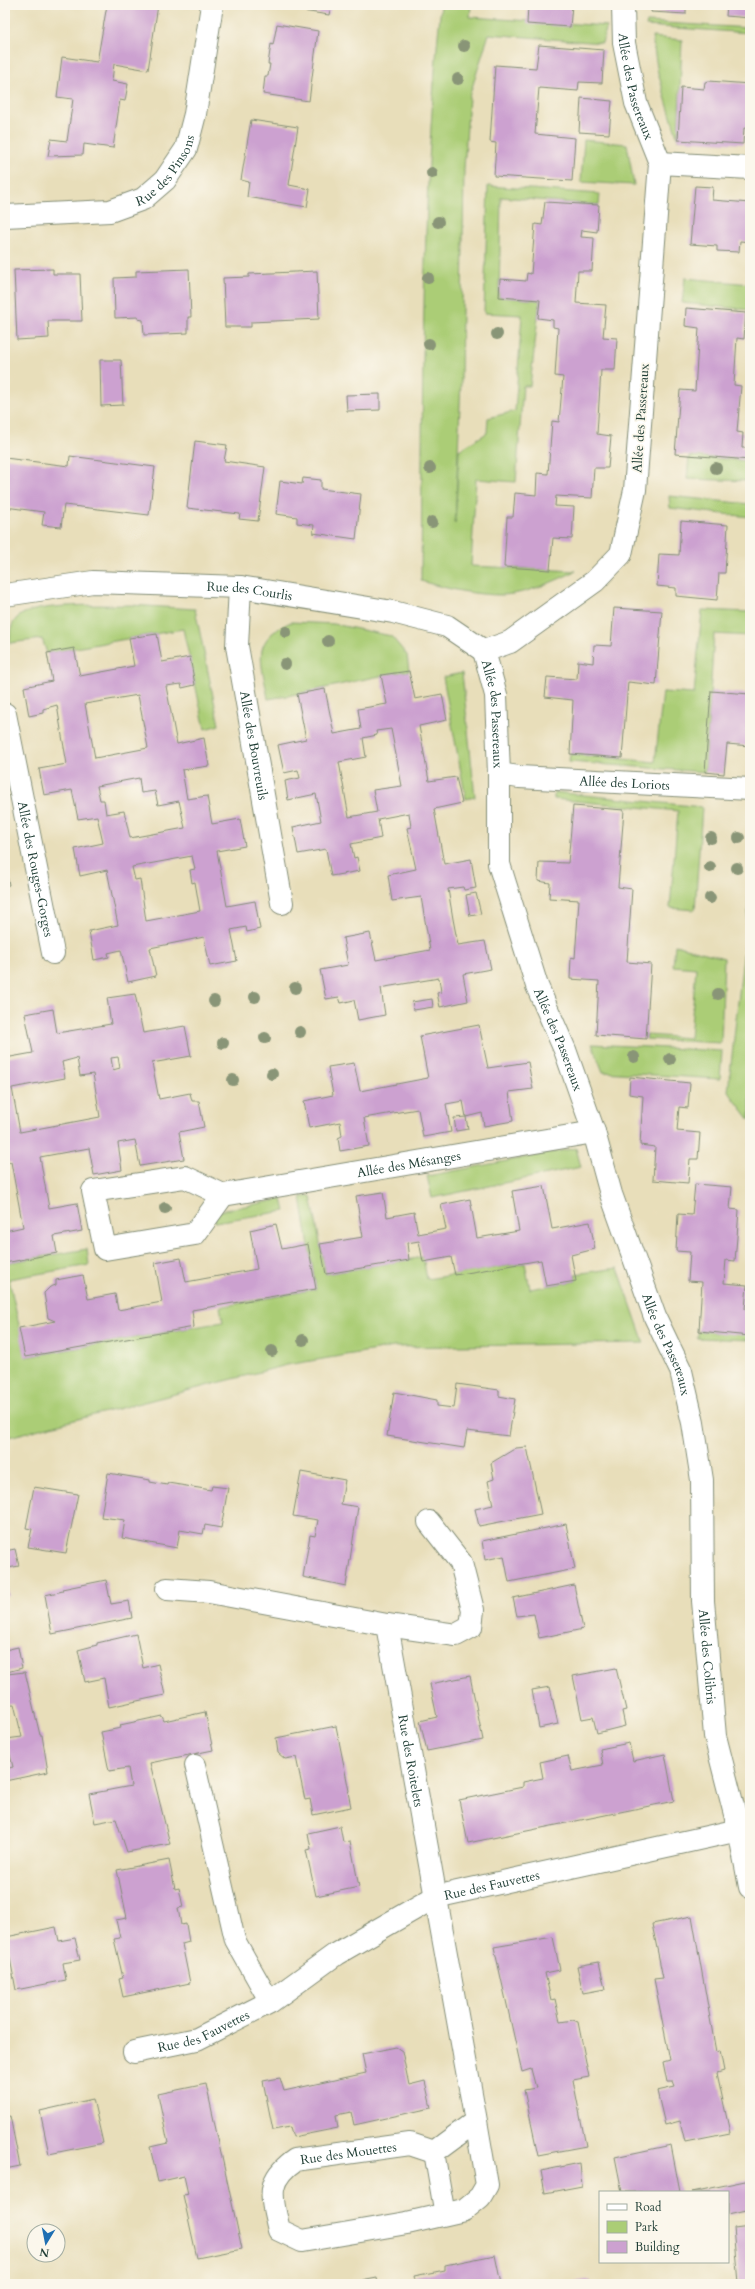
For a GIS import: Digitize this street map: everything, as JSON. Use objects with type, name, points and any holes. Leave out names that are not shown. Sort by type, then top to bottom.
[{"type":"street","name":"Rue des Pinsons","points":[[5,216],[110,211],[143,199],[165,180],[186,149],[195,114],[212,5]]},
{"type":"street","name":"Allée des Passereaux","points":[[623,5],[624,43],[636,103],[660,163],[636,484],[621,554],[595,581],[510,642],[484,651],[496,695],[499,774],[499,864],[537,986],[565,1050],[594,1132],[611,1194],[642,1281],[655,1317],[681,1371],[693,1423]]},
{"type":"street","points":[[660,163],[750,168]]},
{"type":"street","name":"Rue des Courlis","points":[[5,596],[93,582],[240,587],[393,612],[447,626],[484,651]]},
{"type":"street","name":"Allée des Bouvreuils","points":[[240,587],[237,646],[282,903]]},
{"type":"street","name":"Allée des Rouges-Gorges","points":[[5,714],[53,954]]},
{"type":"street","name":"Allée des Loriots","points":[[499,774],[519,777],[750,789]]},
{"type":"street","name":"Allée des Mésanges","points":[[223,1195],[594,1132]]},
{"type":"street","points":[[185,1177],[223,1195],[194,1234],[105,1249],[92,1191],[185,1177]]},
{"type":"street","name":"Allée des Colibris","points":[[693,1423],[702,1480],[703,1601],[715,1736],[739,1830],[750,1887]]},
{"type":"street","points":[[167,1589],[209,1592],[387,1625],[456,1635],[471,1627],[473,1610],[461,1564],[429,1522]]},
{"type":"street","name":"Rue des Roitelets","points":[[387,1625],[435,1897]]},
{"type":"street","name":"Rue des Fauvettes","points":[[134,2052],[196,2039],[270,2002],[336,1954],[435,1897],[739,1830]]},
{"type":"street","name":"Rue des Mouettes","points":[[434,2152],[410,2144],[295,2160],[282,2169],[271,2194],[279,2230],[302,2241],[445,2215],[464,2210],[480,2197],[487,2185],[435,1897]]},
{"type":"street","points":[[434,2152],[476,2121]]},
{"type":"lane","points":[[195,1765],[235,1940],[270,2002]]},
{"type":"lane","points":[[434,2152],[445,2215]]},
{"type":"green space","points":[[441,5],[471,5],[470,17],[607,26],[602,43],[489,34],[469,97],[464,169],[461,381],[455,524],[459,450],[487,433],[488,418],[515,411],[522,315],[484,313],[488,186],[600,194],[599,205],[501,197],[499,297],[540,300],[530,386],[523,386],[516,482],[476,479],[471,566],[576,571],[541,586],[512,594],[493,595],[472,593],[421,581],[426,221],[434,77]]},
{"type":"green space","points":[[647,22],[750,28],[750,33],[646,26]]},
{"type":"green space","points":[[652,37],[682,40],[678,140],[658,73]]},
{"type":"green space","points":[[584,140],[627,144],[634,185],[581,182]]},
{"type":"green space","points":[[685,278],[750,284],[750,310],[682,303]]},
{"type":"green space","points":[[689,456],[750,461],[750,481],[687,479]]},
{"type":"green space","points":[[669,496],[750,504],[750,517],[670,508]]},
{"type":"green space","points":[[131,605],[195,609],[219,725],[205,729],[183,629],[47,653],[42,639],[10,643],[10,633],[13,623],[18,617],[27,612],[55,607]]},
{"type":"green space","points":[[702,610],[750,612],[750,636],[714,634],[705,772],[569,762],[570,754],[655,762],[663,692],[694,694]]},
{"type":"green space","points":[[291,622],[334,624],[391,636],[407,655],[409,671],[268,699],[262,663],[264,645],[269,637],[278,629]]},
{"type":"green space","points":[[462,673],[475,797],[466,799],[443,677]]},
{"type":"green space","points":[[554,792],[702,807],[695,910],[670,908],[678,811],[554,799]]},
{"type":"green space","points":[[750,840],[750,1004],[747,1027],[750,1027],[750,1120],[728,1091],[748,913]]},
{"type":"green space","points":[[675,945],[724,958],[721,1043],[646,1039],[646,1035],[690,1038],[696,968],[673,966]]},
{"type":"green space","points":[[592,1044],[722,1051],[720,1079],[603,1072]]},
{"type":"green space","points":[[576,1148],[581,1167],[432,1198],[427,1176]]},
{"type":"green space","points":[[311,1196],[326,1274],[423,1257],[427,1279],[525,1263],[530,1289],[576,1281],[575,1274],[618,1268],[644,1343],[394,1347],[287,1365],[5,1438],[5,1263],[87,1249],[89,1265],[9,1279],[26,1357],[223,1322],[220,1307],[316,1289],[301,1197]]},
{"type":"green space","points":[[282,1199],[285,1211],[215,1222],[214,1212]]},
{"type":"green space","points":[[699,1331],[750,1334],[750,1340],[697,1338]]},
{"type":"building","points":[[107,5],[158,5],[148,70],[114,64],[112,81],[128,84],[125,101],[120,100],[113,148],[84,144],[83,155],[48,156],[51,139],[67,141],[73,99],[57,97],[62,57],[97,62]]},
{"type":"building","points":[[283,5],[331,5],[329,15],[283,8]]},
{"type":"building","points":[[528,5],[572,5],[570,27],[527,24]]},
{"type":"building","points":[[652,5],[686,5],[686,14],[651,12]]},
{"type":"building","points":[[727,5],[750,5],[750,18],[726,16]]},
{"type":"building","points":[[277,24],[318,31],[309,101],[263,94],[265,76],[268,76],[270,64],[268,64],[271,44],[273,45]]},
{"type":"building","points":[[539,45],[604,50],[602,83],[579,82],[578,91],[539,88],[535,134],[575,138],[572,181],[494,176],[496,143],[490,142],[495,65],[536,68]]},
{"type":"building","points":[[705,82],[750,84],[750,129],[744,128],[743,144],[678,140],[681,87],[704,89]]},
{"type":"building","points":[[581,98],[612,101],[609,134],[579,132]]},
{"type":"building","points":[[251,120],[298,127],[289,185],[310,189],[307,207],[247,197],[249,182],[241,180]]},
{"type":"building","points":[[695,186],[713,187],[712,200],[750,203],[750,242],[740,241],[739,252],[717,251],[717,246],[690,244]]},
{"type":"building","points":[[545,202],[599,205],[597,232],[582,230],[581,237],[594,238],[592,271],[578,271],[576,303],[606,305],[603,337],[617,338],[615,370],[601,370],[597,434],[611,436],[608,468],[594,468],[592,498],[556,496],[555,506],[574,507],[572,539],[553,538],[550,570],[504,567],[507,517],[513,517],[515,493],[536,495],[537,473],[548,474],[552,421],[559,422],[563,377],[555,376],[558,328],[553,327],[553,320],[538,318],[540,300],[499,297],[500,279],[526,281],[527,273],[531,274],[535,224],[542,225]]},
{"type":"building","points":[[53,269],[53,274],[80,274],[82,321],[48,321],[49,338],[17,340],[14,270]]},
{"type":"building","points":[[189,269],[191,317],[188,317],[188,333],[144,335],[143,320],[138,319],[138,317],[115,318],[114,278],[136,277],[136,271]]},
{"type":"building","points":[[317,271],[319,319],[251,322],[251,327],[225,327],[223,278],[249,277],[249,274]]},
{"type":"building","points":[[686,308],[746,313],[744,339],[737,338],[734,385],[741,386],[737,432],[743,433],[742,448],[750,448],[750,460],[675,454],[680,390],[695,391],[699,328],[685,326]]},
{"type":"building","points":[[100,360],[121,360],[123,405],[101,406]]},
{"type":"building","points":[[380,394],[380,410],[347,411],[346,395]]},
{"type":"building","points":[[195,441],[227,445],[224,461],[265,467],[258,521],[239,519],[240,514],[187,508]]},
{"type":"building","points":[[70,456],[155,467],[149,515],[64,505],[61,527],[42,525],[44,512],[5,507],[5,458],[69,466]]},
{"type":"building","points":[[303,478],[321,480],[321,489],[361,494],[356,539],[313,533],[314,525],[297,523],[297,517],[276,514],[280,481],[302,484]]},
{"type":"building","points":[[681,521],[728,525],[725,573],[719,573],[717,600],[676,596],[676,588],[657,586],[659,554],[679,555]]},
{"type":"building","points":[[614,608],[662,611],[656,685],[628,682],[622,758],[570,754],[573,700],[545,697],[547,677],[577,679],[578,661],[593,663],[594,645],[611,646]]},
{"type":"building","points":[[157,634],[162,662],[190,657],[195,685],[182,688],[181,684],[166,686],[177,744],[204,738],[209,766],[182,770],[187,799],[207,796],[212,824],[240,819],[245,846],[217,851],[227,906],[255,901],[260,929],[247,932],[246,927],[231,930],[237,961],[210,966],[204,937],[150,948],[156,976],[128,982],[121,950],[108,953],[109,957],[94,960],[89,931],[118,925],[107,870],[80,876],[75,849],[103,843],[97,816],[78,819],[72,790],[44,795],[39,769],[67,764],[57,705],[43,709],[43,713],[29,716],[24,687],[52,681],[47,653],[74,648],[80,676],[134,666],[129,638]],"holes":[[[138,695],[148,748],[95,758],[85,704]],[[139,778],[141,793],[155,791],[158,805],[179,801],[185,828],[130,838],[124,811],[106,814],[104,800],[100,800],[97,786]],[[192,856],[195,869],[190,870],[192,883],[195,882],[200,911],[146,921],[140,879],[135,880],[132,867]]]},
{"type":"building","points":[[409,671],[415,699],[442,694],[447,720],[419,726],[429,781],[456,777],[462,803],[434,809],[444,864],[471,859],[476,888],[464,890],[463,887],[448,889],[453,919],[458,945],[485,941],[491,969],[463,974],[468,1001],[440,1007],[437,993],[441,992],[439,978],[381,988],[385,1015],[358,1020],[354,1000],[341,1003],[339,997],[326,999],[320,970],[348,965],[343,938],[370,933],[376,960],[430,950],[421,897],[392,901],[388,875],[416,869],[407,828],[411,827],[409,813],[378,819],[381,838],[351,844],[354,858],[357,857],[360,871],[331,876],[326,849],[298,854],[293,827],[321,821],[316,794],[288,800],[285,781],[300,778],[298,770],[284,773],[278,745],[306,739],[297,694],[325,689],[334,734],[361,729],[358,709],[387,704],[381,675]],"holes":[[[391,729],[402,786],[373,790],[377,812],[349,817],[339,762],[366,757],[363,738],[377,735],[376,731]]]},
{"type":"building","points":[[711,691],[750,694],[750,746],[727,744],[724,774],[705,772]]},
{"type":"building","points":[[573,806],[624,810],[618,887],[632,889],[627,962],[651,964],[646,1039],[596,1035],[599,981],[570,979],[571,957],[575,958],[579,900],[549,898],[550,883],[538,881],[539,862],[568,863]]},
{"type":"building","points":[[5,866],[9,885],[5,886]]},
{"type":"building","points":[[476,893],[481,914],[470,916],[466,895]]},
{"type":"building","points":[[135,994],[143,1033],[185,1026],[191,1056],[152,1063],[159,1099],[190,1093],[192,1101],[199,1101],[204,1127],[179,1132],[184,1159],[140,1166],[135,1140],[118,1143],[122,1170],[94,1175],[89,1148],[40,1157],[49,1208],[77,1203],[82,1231],[54,1236],[57,1253],[5,1263],[5,1231],[23,1227],[11,1162],[5,1163],[5,1058],[33,1053],[25,1014],[53,1009],[57,1033],[111,1024],[107,998]],"holes":[[[118,1057],[120,1068],[113,1070],[111,1058]],[[77,1058],[80,1076],[93,1074],[100,1117],[20,1132],[12,1088],[65,1078],[62,1062]]]},
{"type":"building","points":[[432,999],[433,1007],[414,1010],[412,1002]]},
{"type":"building","points":[[479,1025],[488,1068],[528,1062],[533,1089],[509,1092],[513,1121],[484,1126],[482,1113],[466,1117],[463,1101],[446,1104],[451,1132],[423,1137],[418,1109],[364,1118],[369,1146],[340,1151],[338,1138],[342,1136],[340,1122],[309,1128],[304,1101],[333,1095],[328,1067],[354,1063],[360,1091],[428,1078],[420,1036]]},
{"type":"building","points":[[630,1077],[690,1083],[688,1108],[679,1107],[677,1131],[700,1133],[698,1159],[690,1159],[688,1183],[653,1180],[655,1147],[640,1145],[643,1096],[629,1094]]},
{"type":"building","points":[[466,1117],[468,1129],[456,1131],[454,1118]]},
{"type":"building","points":[[695,1184],[732,1187],[730,1209],[739,1210],[735,1261],[726,1260],[724,1283],[747,1285],[745,1309],[750,1310],[750,1336],[699,1331],[702,1282],[688,1281],[690,1252],[676,1251],[678,1214],[692,1215]]},
{"type":"building","points":[[544,1186],[552,1229],[590,1222],[595,1249],[571,1255],[576,1281],[546,1286],[541,1260],[455,1275],[451,1257],[423,1262],[419,1241],[407,1243],[409,1260],[326,1274],[320,1244],[363,1237],[356,1196],[383,1192],[387,1217],[414,1212],[418,1234],[446,1229],[441,1205],[470,1199],[477,1238],[519,1231],[512,1191]]},
{"type":"building","points":[[276,1224],[282,1249],[308,1244],[316,1289],[192,1310],[194,1327],[25,1357],[19,1328],[55,1321],[48,1318],[44,1293],[50,1287],[56,1285],[56,1280],[83,1275],[88,1299],[115,1294],[118,1310],[162,1302],[155,1263],[181,1258],[186,1282],[257,1269],[250,1230]]},
{"type":"building","points":[[457,1384],[499,1390],[499,1396],[515,1399],[509,1436],[467,1431],[464,1448],[387,1436],[394,1392],[437,1400],[437,1406],[454,1408]]},
{"type":"building","points":[[527,1447],[541,1514],[479,1526],[475,1509],[493,1505],[488,1481],[494,1479],[491,1463],[516,1448]]},
{"type":"building","points":[[301,1472],[345,1480],[341,1504],[358,1507],[346,1586],[303,1577],[310,1535],[315,1536],[318,1520],[293,1516]]},
{"type":"building","points":[[108,1473],[150,1480],[150,1482],[167,1485],[168,1483],[211,1490],[212,1486],[228,1488],[221,1528],[205,1525],[203,1534],[180,1530],[177,1548],[122,1538],[125,1520],[101,1517]]},
{"type":"building","points":[[34,1487],[78,1494],[66,1553],[28,1547],[32,1529],[26,1528]]},
{"type":"building","points":[[566,1524],[575,1569],[509,1582],[504,1556],[485,1560],[482,1541]]},
{"type":"building","points":[[15,1549],[19,1566],[8,1568],[5,1551]]},
{"type":"building","points":[[6,1580],[9,1596],[5,1596]]},
{"type":"building","points":[[106,1580],[111,1604],[129,1601],[132,1618],[52,1634],[45,1595],[63,1591],[62,1589]]},
{"type":"building","points":[[574,1585],[583,1629],[539,1638],[534,1614],[517,1616],[513,1598]]},
{"type":"building","points":[[136,1634],[143,1668],[158,1664],[165,1695],[109,1707],[104,1678],[85,1682],[78,1650],[97,1645],[97,1643]]},
{"type":"building","points":[[18,1647],[22,1668],[7,1672],[5,1650]]},
{"type":"building","points":[[616,1668],[626,1710],[622,1711],[625,1726],[597,1733],[593,1717],[582,1719],[573,1676]]},
{"type":"building","points":[[25,1672],[40,1735],[42,1735],[48,1772],[5,1781],[5,1769],[13,1767],[6,1739],[22,1737],[14,1704],[5,1705],[5,1678],[8,1678],[7,1674]]},
{"type":"building","points":[[470,1676],[483,1740],[427,1751],[420,1721],[437,1717],[430,1684]]},
{"type":"building","points":[[550,1687],[558,1724],[539,1728],[532,1690]]},
{"type":"building","points":[[205,1712],[213,1750],[150,1763],[170,1844],[127,1852],[116,1819],[95,1823],[89,1794],[131,1786],[128,1768],[109,1771],[101,1732],[121,1728],[120,1725],[162,1716],[164,1721]]},
{"type":"building","points":[[336,1726],[351,1807],[313,1815],[310,1799],[305,1800],[296,1757],[285,1759],[278,1753],[276,1738]]},
{"type":"building","points":[[629,1743],[633,1761],[665,1754],[674,1801],[468,1843],[459,1800],[523,1787],[523,1782],[543,1778],[540,1762],[568,1756],[572,1771],[603,1765],[600,1749]]},
{"type":"building","points":[[340,1826],[343,1842],[350,1841],[359,1887],[316,1896],[306,1850],[311,1849],[308,1833]]},
{"type":"building","points":[[169,1860],[175,1889],[179,1888],[183,1907],[178,1908],[181,1925],[186,1924],[189,1942],[182,1944],[190,1983],[123,1997],[119,1979],[123,1978],[114,1939],[120,1938],[116,1920],[127,1918],[117,1870]]},
{"type":"building","points":[[692,1916],[716,2052],[720,2051],[724,2071],[717,2073],[730,2133],[685,2142],[680,2121],[665,2125],[657,2091],[675,2087],[673,2082],[667,2082],[663,2062],[670,2060],[654,1979],[663,1978],[652,1924]]},
{"type":"building","points":[[56,1927],[59,1941],[75,1938],[80,1960],[63,1963],[66,1980],[16,1990],[6,1937]]},
{"type":"building","points":[[553,1937],[560,1970],[545,1973],[551,2000],[555,1999],[560,2022],[573,2020],[578,2022],[589,2077],[573,2080],[586,2146],[538,2155],[524,2090],[536,2088],[531,2069],[522,2072],[494,1947]]},
{"type":"building","points":[[599,1962],[605,1989],[583,1993],[577,1966]]},
{"type":"building","points":[[396,2047],[402,2051],[409,2085],[425,2081],[431,2108],[354,2125],[351,2112],[336,2115],[338,2128],[293,2137],[290,2127],[273,2130],[263,2081],[280,2078],[284,2091],[366,2073],[362,2054]]},
{"type":"building","points":[[206,2084],[242,2249],[197,2258],[183,2195],[188,2194],[184,2176],[158,2182],[150,2147],[168,2143],[158,2094]]},
{"type":"building","points":[[93,2099],[103,2143],[49,2154],[40,2111]]},
{"type":"building","points":[[10,2116],[20,2166],[5,2169],[5,2117]]},
{"type":"building","points":[[671,2145],[680,2191],[622,2191],[615,2157]]},
{"type":"building","points":[[580,2163],[582,2186],[545,2193],[541,2171]]},
{"type":"building","points":[[750,2180],[750,2209],[729,2214],[729,2191],[697,2191]]},
{"type":"building","points":[[750,2226],[750,2284],[739,2284],[734,2228]]},
{"type":"building","points":[[495,2255],[501,2284],[416,2284],[414,2276],[445,2270],[445,2265]]},
{"type":"building","points":[[377,2278],[378,2284],[351,2284],[351,2283]]},
{"type":"building","points":[[590,2279],[591,2284],[569,2284],[569,2283]]}]
